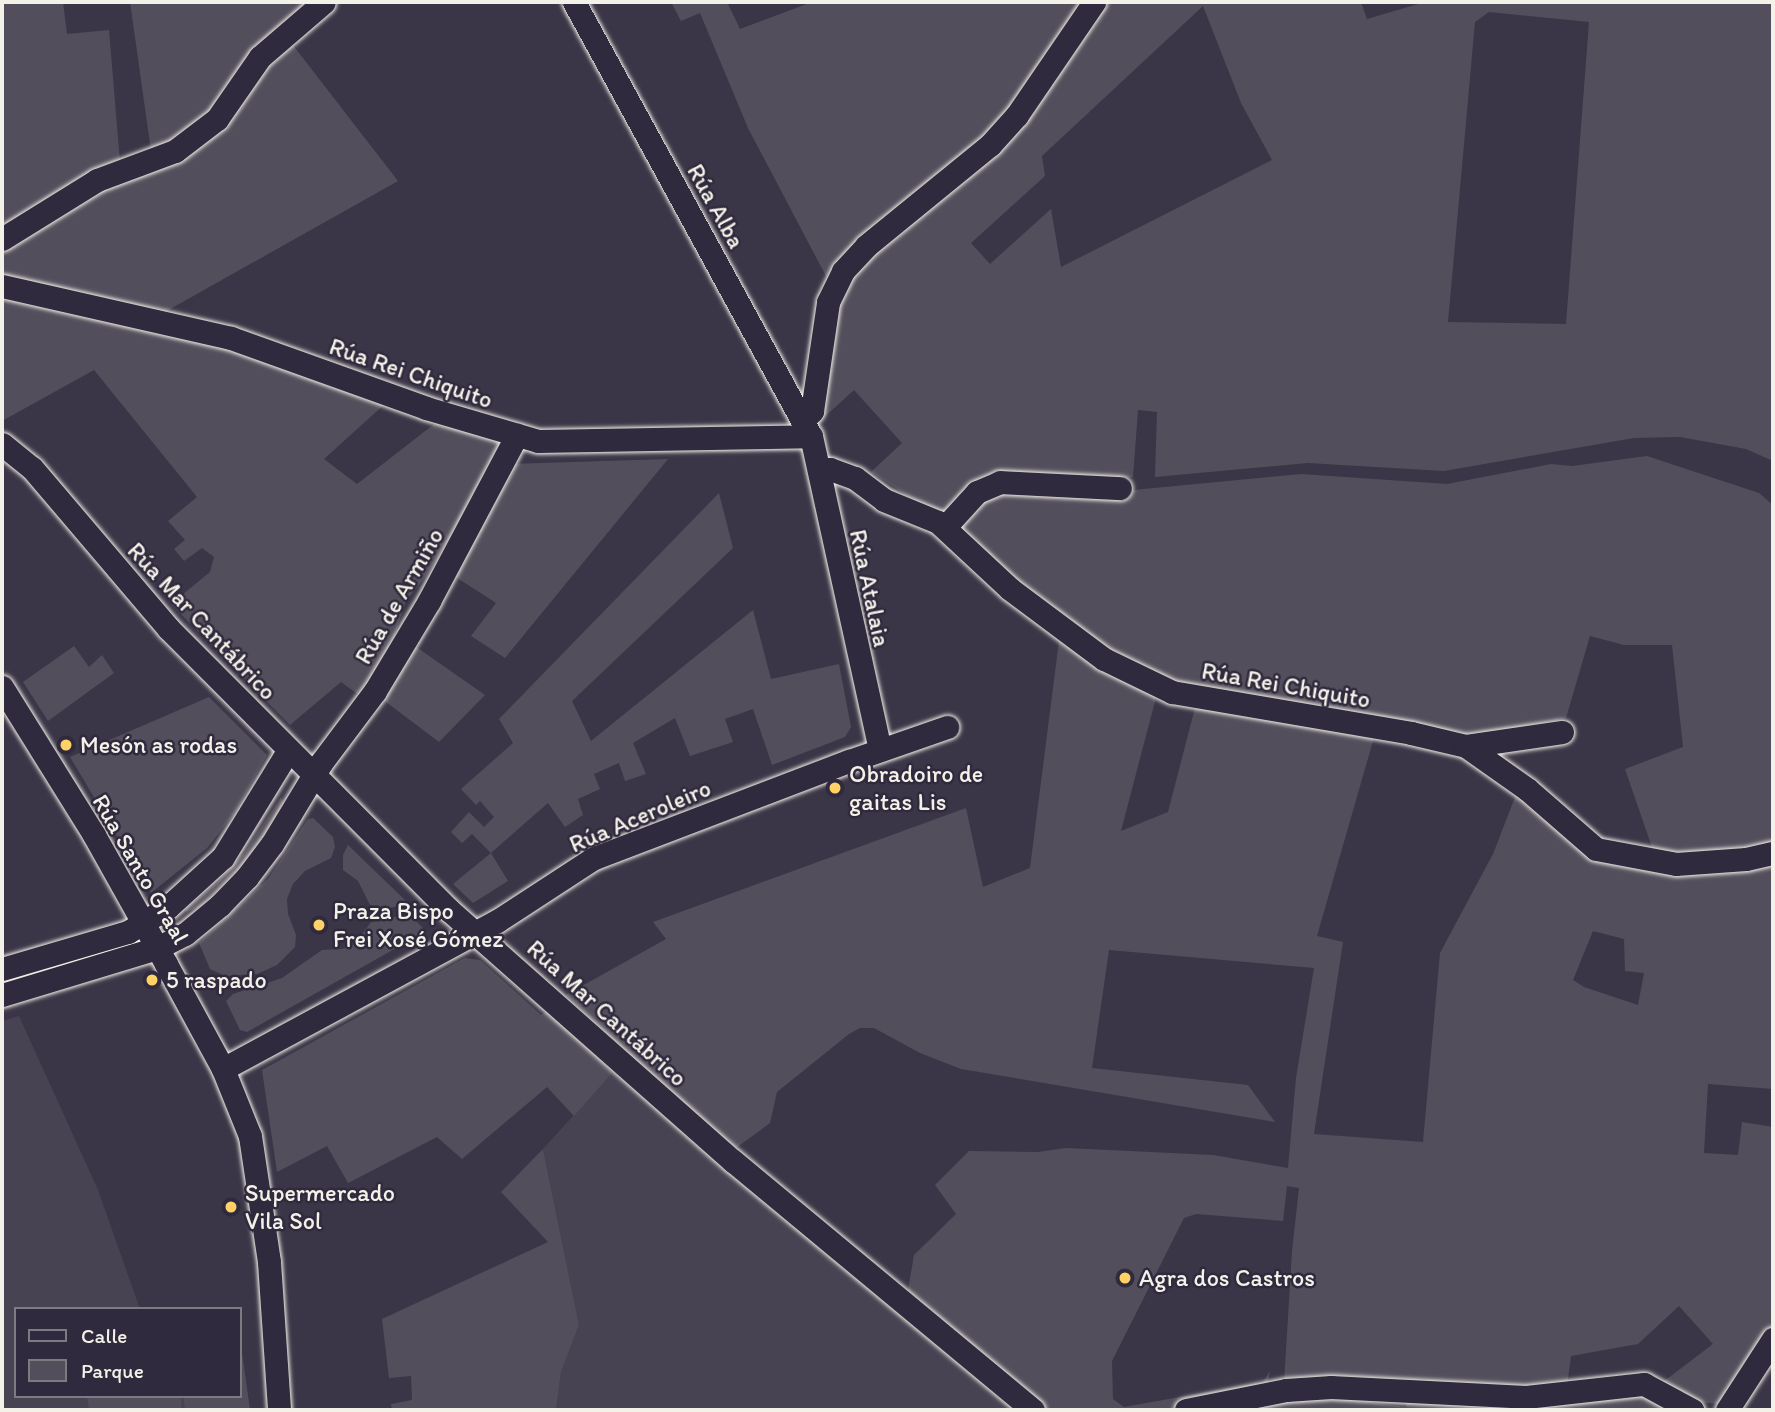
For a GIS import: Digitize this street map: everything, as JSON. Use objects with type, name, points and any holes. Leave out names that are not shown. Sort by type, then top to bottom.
[{"type":"street","points":[[2,239],[97,180],[175,150],[217,119],[260,57],[324,2]]},
{"type":"street","name":"Rúa Alba","points":[[574,2],[807,428]]},
{"type":"street","points":[[807,428],[812,411],[828,302],[843,271],[866,246],[990,145],[1017,115],[1094,2]]},
{"type":"street","name":"Rúa Rei Chiquito","points":[[2,286],[231,338],[426,408],[538,441],[807,428]]},
{"type":"street","name":"Rúa Atalaia","points":[[807,428],[819,469],[880,750]]},
{"type":"street","name":"Rúa de Armiño","points":[[2,995],[157,948],[185,934],[220,905],[247,877],[272,844],[314,775],[375,691],[429,601],[517,435]]},
{"type":"street","name":"Rúa Mar Cantábrico","points":[[2,444],[32,468],[169,629],[449,910],[733,1161],[1033,1410]]},
{"type":"street","name":"Rúa Rei Chiquito","points":[[819,469],[830,469],[855,478],[884,500],[945,527],[1010,589],[1104,659],[1172,692],[1411,733],[1466,746],[1527,789],[1596,849],[1676,864],[1746,859],[1773,853]]},
{"type":"street","points":[[945,527],[977,492],[1000,482],[1121,488]]},
{"type":"street","name":"Rúa Santo Graal","points":[[2,687],[94,835],[157,948],[223,1069],[250,1136],[269,1262],[279,1410]]},
{"type":"street","name":"Rúa Aceroleiro","points":[[223,1069],[476,932],[593,859],[947,727]]},
{"type":"street","points":[[1466,746],[1562,732]]},
{"type":"street","points":[[2,970],[128,932],[143,924],[200,881],[223,857],[288,751]]},
{"type":"street","points":[[1727,1410],[1773,1339]]},
{"type":"street","points":[[1186,1410],[1286,1390],[1331,1387],[1526,1397],[1644,1384],[1692,1410]]},
{"type":"shaded area","points":[[19,1016],[98,1190],[139,1307],[14,1307],[14,1398],[242,1398],[242,1353],[250,1410],[2,1410],[2,1021]]},
{"type":"shaded area","points":[[613,1072],[1013,1410],[556,1410],[561,1372],[579,1325],[543,1149]]},
{"type":"green space","points":[[2,2],[63,2],[67,34],[109,30],[120,162],[2,231]]},
{"type":"green space","points":[[130,2],[311,2],[209,114],[187,133],[151,151]]},
{"type":"green space","points":[[671,2],[727,2],[740,29],[812,2],[1089,2],[996,131],[828,280],[748,128],[700,13],[681,21]]},
{"type":"green space","points":[[1106,2],[1361,2],[1367,19],[1425,2],[1773,2],[1773,461],[1746,449],[1680,437],[1634,438],[1444,471],[1308,463],[1155,477],[1157,412],[1138,410],[1133,477],[1081,482],[1033,479],[941,517],[871,472],[902,443],[854,390],[820,421],[817,417],[834,302],[851,269],[951,183],[1081,36]],"holes":[[[1203,6],[1241,103],[1272,160],[1061,267],[1051,209],[990,264],[971,243],[1045,176],[1042,156]],[[1489,12],[1589,22],[1566,324],[1448,322],[1475,22]]]},
{"type":"green space","points":[[289,40],[398,181],[156,317],[2,281],[2,247],[111,186],[167,164]]},
{"type":"green space","points":[[2,292],[194,336],[388,401],[324,459],[357,484],[442,418],[499,440],[499,455],[485,481],[426,576],[406,601],[386,661],[359,695],[341,682],[290,725],[171,604],[210,572],[214,557],[202,548],[184,561],[174,549],[185,540],[168,521],[197,497],[94,370],[2,421]]},
{"type":"green space","points":[[1647,456],[1759,493],[1773,505],[1773,845],[1655,856],[1625,769],[1683,747],[1672,645],[1624,645],[1590,636],[1566,718],[1463,739],[1156,681],[1093,648],[952,527],[999,487],[1123,491],[1301,474],[1447,484],[1551,464],[1572,466]]},
{"type":"green space","points":[[668,459],[505,658],[471,636],[496,603],[451,574],[509,464]]},
{"type":"green space","points":[[719,493],[733,548],[572,701],[591,741],[753,610],[771,679],[839,664],[851,727],[845,737],[772,765],[753,709],[725,719],[733,742],[690,756],[675,718],[633,743],[646,774],[625,781],[619,763],[594,774],[600,789],[578,799],[583,815],[565,827],[548,803],[491,853],[472,834],[462,843],[451,832],[469,812],[484,827],[494,817],[480,801],[476,805],[461,789],[513,743],[499,719]]},
{"type":"green space","points":[[1059,641],[1158,690],[1121,831],[1168,812],[1196,704],[1375,734],[1317,936],[1343,942],[1314,1134],[1423,1142],[1440,953],[1493,854],[1517,792],[1576,848],[1613,860],[1664,871],[1710,874],[1773,862],[1773,1089],[1708,1084],[1704,1153],[1738,1155],[1742,1122],[1773,1127],[1773,1333],[1719,1404],[1696,1402],[1663,1382],[1713,1344],[1679,1306],[1638,1344],[1571,1356],[1567,1386],[1284,1383],[1292,1251],[1299,1188],[1287,1186],[1283,1221],[1196,1214],[1184,1218],[1112,1361],[1113,1399],[1124,1407],[1263,1382],[1270,1371],[1267,1389],[1163,1410],[1049,1410],[908,1290],[914,1255],[956,1214],[935,1185],[969,1151],[1038,1152],[1066,1148],[1213,1155],[1288,1168],[1296,1078],[1314,968],[1109,950],[1092,1068],[1248,1085],[1275,1122],[961,1069],[920,1053],[874,1028],[860,1028],[777,1092],[770,1123],[736,1148],[566,995],[666,939],[653,922],[966,808],[983,887],[1030,868]],"holes":[[[1593,931],[1624,939],[1625,971],[1644,973],[1638,1005],[1584,987],[1573,980]]]},
{"type":"green space","points":[[412,644],[485,695],[439,742],[378,696]]},
{"type":"green space","points":[[74,646],[89,667],[102,655],[114,673],[48,721],[23,682]]},
{"type":"green space","points":[[209,697],[267,755],[234,814],[207,848],[151,893],[70,757]]},
{"type":"green space","points":[[281,797],[284,805],[248,859],[200,907],[186,912],[186,909],[217,883],[244,853]]},
{"type":"green space","points":[[313,818],[333,837],[335,847],[331,858],[305,871],[293,884],[287,899],[288,914],[296,935],[295,947],[277,965],[257,974],[225,976],[210,969],[199,943],[268,879],[308,819]]},
{"type":"green space","points":[[348,845],[408,903],[387,909],[370,905],[358,881],[343,870],[343,855]]},
{"type":"green space","points":[[491,853],[508,881],[473,903],[453,884]]},
{"type":"green space","points":[[404,915],[413,918],[423,928],[421,934],[247,1032],[240,1030],[226,1001],[233,994],[282,978],[322,950],[342,949],[355,944],[371,922]]},
{"type":"green space","points":[[465,958],[480,960],[541,1015],[548,1011],[613,1072],[574,1116],[547,1087],[462,1159],[437,1137],[348,1183],[327,1146],[277,1172],[262,1070]]},
{"type":"green space","points":[[543,1149],[579,1325],[561,1372],[556,1410],[392,1410],[391,1404],[412,1400],[411,1376],[389,1378],[382,1319],[548,1242],[501,1192]]},
{"type":"green space","points":[[242,1353],[250,1410],[185,1410],[183,1398],[242,1398]]},
{"type":"green space","points":[[1636,1392],[1678,1410],[1251,1410],[1295,1400],[1350,1400],[1406,1407],[1408,1396]]},
{"type":"green space","points":[[87,1398],[181,1398],[182,1410],[89,1410]]},
{"type":"place","name":"Mesón as rodas","points":[[66,745]]},
{"type":"place","name":"Obradoiro de gaitas Lis","points":[[835,788]]},
{"type":"place","name":"Praza Bispo Frei Xosé Gómez","points":[[319,925]]},
{"type":"place","name":"5 raspado","points":[[152,980]]},
{"type":"place","name":"Supermercado Vila Sol","points":[[231,1207]]},
{"type":"place","name":"Agra dos Castros","points":[[1125,1278]]}]
